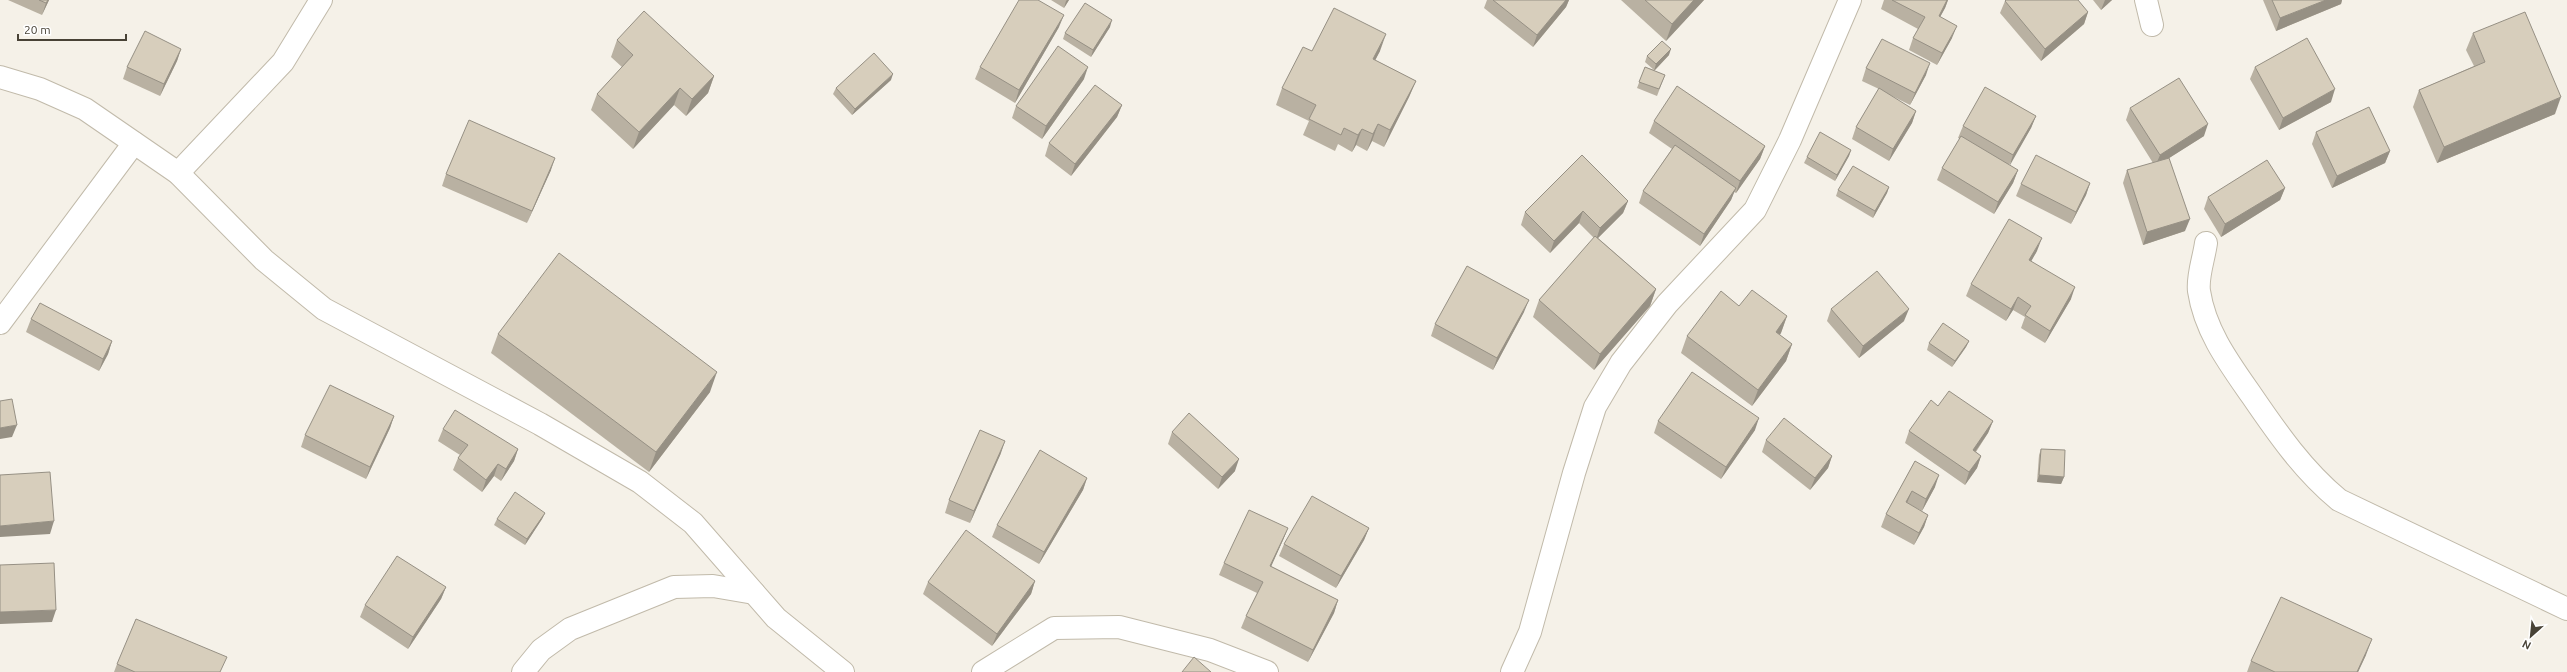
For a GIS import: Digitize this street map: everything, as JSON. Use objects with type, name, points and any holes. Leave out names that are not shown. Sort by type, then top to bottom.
[{"type":"street","points":[[178,173],[283,62],[321,0]]},
{"type":"street","points":[[1512,672],[1530,632],[1574,474],[1595,407],[1621,363],[1667,304],[1755,210],[1790,140],[1850,0]]},
{"type":"street","points":[[2146,0],[2152,24]]},
{"type":"street","points":[[0,77],[40,89],[85,109],[178,173],[264,260],[324,309],[540,424],[640,482],[693,523],[776,618],[843,672]]},
{"type":"street","points":[[0,323],[134,143]]},
{"type":"street","points":[[2206,243],[2199,289],[2204,315],[2220,351],[2288,449],[2320,484],[2339,500],[2567,608]]},
{"type":"street","points":[[524,672],[541,650],[570,629],[674,587],[713,586],[754,593]]},
{"type":"street","points":[[983,672],[1054,628],[1119,627],[1210,650],[1267,672]]},
{"type":"building","points":[[39,0],[48,0],[46,3]]},
{"type":"building","points":[[1019,0],[1038,0],[1064,15],[1019,90],[980,67]]},
{"type":"building","points":[[1493,0],[1566,0],[1537,35]]},
{"type":"building","points":[[1645,0],[1694,0],[1672,24]]},
{"type":"building","points":[[1892,0],[1947,0],[1939,16],[1957,26],[1942,53],[1913,38],[1925,17]]},
{"type":"building","points":[[2078,0],[2088,12],[2045,49],[2005,1]]},
{"type":"building","points":[[2272,0],[2326,0],[2280,18]]},
{"type":"building","points":[[1085,3],[1112,20],[1093,50],[1065,33]]},
{"type":"building","points":[[1334,8],[1386,34],[1373,59],[1416,81],[1390,130],[1378,124],[1373,134],[1362,129],[1358,135],[1344,128],[1341,135],[1309,119],[1316,105],[1282,88],[1303,47],[1312,51]]},
{"type":"building","points":[[644,11],[714,76],[692,99],[680,88],[639,132],[597,94],[633,55],[617,40]]},
{"type":"building","points":[[2525,12],[2561,97],[2444,147],[2419,90],[2485,62],[2473,33]]},
{"type":"building","points":[[145,31],[181,49],[164,84],[127,67]]},
{"type":"building","points":[[2307,38],[2335,89],[2283,118],[2255,67]]},
{"type":"building","points":[[1882,39],[1930,63],[1915,93],[1866,68]]},
{"type":"building","points":[[1662,41],[1671,49],[1656,64],[1647,56]]},
{"type":"building","points":[[1058,46],[1088,67],[1046,126],[1016,106]]},
{"type":"building","points":[[874,53],[893,74],[855,109],[836,88]]},
{"type":"building","points":[[1645,67],[1665,75],[1659,89],[1639,82]]},
{"type":"building","points":[[2179,78],[2208,124],[2160,155],[2130,108]]},
{"type":"building","points":[[1095,85],[1122,105],[1075,164],[1049,143]]},
{"type":"building","points":[[1677,86],[1765,146],[1740,181],[1654,121]]},
{"type":"building","points":[[1985,87],[2036,116],[2013,155],[1963,126]]},
{"type":"building","points":[[1879,88],[1916,111],[1893,149],[1856,127]]},
{"type":"building","points":[[2369,107],[2390,151],[2337,176],[2316,132]]},
{"type":"building","points":[[469,120],[555,158],[532,211],[446,174]]},
{"type":"building","points":[[1820,132],[1851,150],[1837,175],[1807,157]]},
{"type":"building","points":[[1961,136],[2018,170],[1998,202],[1942,168]]},
{"type":"building","points":[[1675,145],[1736,188],[1704,234],[1643,191]]},
{"type":"building","points":[[1582,155],[1628,201],[1600,228],[1583,211],[1554,241],[1525,212]]},
{"type":"building","points":[[2036,155],[2090,183],[2076,212],[2021,184]]},
{"type":"building","points":[[2169,158],[2190,219],[2147,232],[2127,170]]},
{"type":"building","points":[[2267,160],[2285,188],[2225,224],[2208,197]]},
{"type":"building","points":[[1853,166],[1889,187],[1875,211],[1838,190]]},
{"type":"building","points":[[2009,219],[2042,238],[2029,260],[2075,287],[2050,331],[2025,315],[2031,306],[2018,297],[2011,309],[1971,284]]},
{"type":"building","points":[[1595,236],[1656,289],[1600,354],[1539,300]]},
{"type":"building","points":[[559,253],[717,372],[656,452],[498,334]]},
{"type":"building","points":[[1467,266],[1529,300],[1497,358],[1435,324]]},
{"type":"building","points":[[1877,271],[1909,309],[1863,346],[1831,309]]},
{"type":"building","points":[[1752,290],[1787,316],[1776,332],[1792,344],[1758,390],[1687,336],[1721,291],[1739,306]]},
{"type":"building","points":[[40,303],[112,341],[103,359],[31,319]]},
{"type":"building","points":[[1943,323],[1969,341],[1955,361],[1929,343]]},
{"type":"building","points":[[1692,372],[1759,418],[1726,467],[1658,421]]},
{"type":"building","points":[[330,385],[394,416],[370,467],[305,435]]},
{"type":"building","points":[[1949,391],[1993,421],[1973,450],[1981,456],[1969,472],[1909,431],[1931,400],[1938,406]]},
{"type":"building","points":[[12,399],[17,425],[0,428],[0,401]]},
{"type":"building","points":[[455,410],[518,449],[506,469],[498,464],[486,480],[458,458],[468,445],[443,429]]},
{"type":"building","points":[[1189,413],[1239,459],[1222,477],[1172,432]]},
{"type":"building","points":[[1784,418],[1832,456],[1815,478],[1766,440]]},
{"type":"building","points":[[980,430],[1005,441],[974,511],[949,500]]},
{"type":"building","points":[[2041,449],[2065,450],[2064,477],[2039,475]]},
{"type":"building","points":[[1040,450],[1087,478],[1044,552],[997,525]]},
{"type":"building","points":[[1915,461],[1939,475],[1926,499],[1912,491],[1906,502],[1928,515],[1919,533],[1886,514]]},
{"type":"building","points":[[50,472],[54,521],[0,526],[0,475]]},
{"type":"building","points":[[515,492],[545,513],[527,539],[497,519]]},
{"type":"building","points":[[1312,496],[1369,528],[1341,576],[1284,544]]},
{"type":"building","points":[[1249,510],[1288,528],[1270,566],[1338,600],[1313,650],[1246,616],[1263,582],[1224,563]]},
{"type":"building","points":[[966,530],[1035,581],[997,634],[928,582]]},
{"type":"building","points":[[397,556],[446,587],[413,637],[365,605]]},
{"type":"building","points":[[54,563],[56,610],[0,612],[0,565]]},
{"type":"building","points":[[2281,597],[2372,639],[2357,672],[2275,672],[2251,661]]},
{"type":"building","points":[[136,619],[227,657],[220,672],[135,672],[117,664]]},
{"type":"building","points":[[1194,657],[1211,672],[1182,672]]}]
